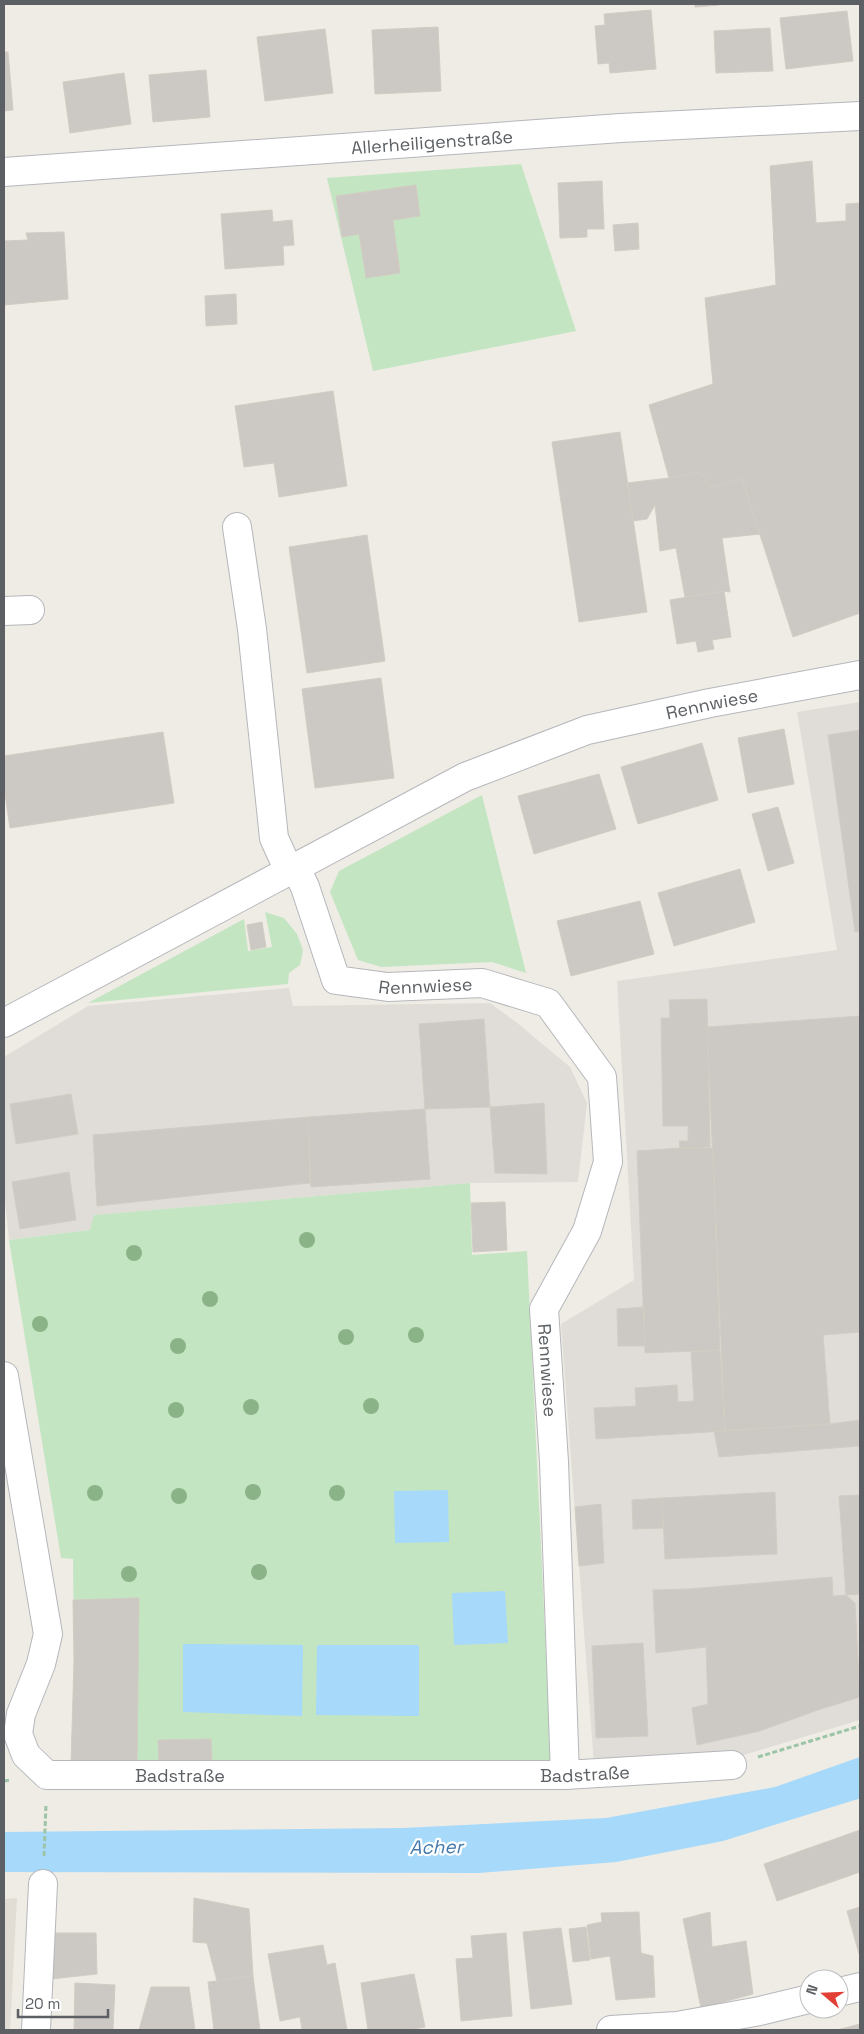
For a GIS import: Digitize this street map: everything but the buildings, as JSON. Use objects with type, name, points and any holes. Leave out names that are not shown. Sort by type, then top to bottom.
[{"type":"street","name":"Allerheiligenstraße","points":[[4,172],[621,128],[860,116]]},
{"type":"street","points":[[237,527],[252,629],[274,838],[292,869]]},
{"type":"street","name":"Rennwiese","points":[[4,1023],[465,777],[587,730],[710,703],[860,675]]},
{"type":"street","name":"Rennwiese","points":[[292,869],[306,887],[336,980],[388,988],[482,983],[548,1003],[602,1077],[608,1162],[588,1231],[544,1309],[554,1462],[565,1775]]},
{"type":"street","name":"Badstraße","points":[[4,1376],[7,1420],[48,1634],[41,1664],[21,1714],[18,1734],[26,1755],[47,1775],[565,1775],[732,1765]]},
{"type":"street","points":[[36,2030],[43,1884]]},
{"type":"street","points":[[611,2030],[677,2026],[760,2011],[799,2001]]},
{"type":"path","points":[[732,1765],[860,1726]]},
{"type":"path","points":[[43,1884],[45,1820]]},
{"type":"shaded area","points":[[860,702],[860,1720],[737,1757],[594,1765],[561,1324],[634,1280],[617,981],[837,950],[797,712]]},
{"type":"shaded area","points":[[289,988],[293,1006],[490,1003],[570,1067],[587,1103],[578,1182],[470,1183],[95,1215],[90,1230],[9,1240],[4,1190],[4,1057],[88,1006]]},
{"type":"shaded area","points":[[17,1898],[10,2030],[4,2030],[4,1899]]},
{"type":"green space","points":[[521,164],[576,331],[373,371],[327,178]]},
{"type":"green space","points":[[482,795],[526,973],[492,962],[381,967],[358,960],[330,892],[339,871]]},
{"type":"green space","points":[[265,912],[284,918],[297,934],[303,950],[300,965],[289,973],[288,984],[88,1003],[244,919],[248,951],[272,947]]},
{"type":"green space","points":[[470,1183],[472,1255],[527,1251],[551,1761],[71,1764],[74,1662],[73,1559],[61,1558],[9,1240],[90,1230],[94,1215]]},
{"type":"water","points":[[448,1490],[449,1542],[395,1543],[394,1491]]},
{"type":"water","points":[[505,1591],[508,1643],[454,1645],[452,1593]]},
{"type":"water","points":[[183,1644],[303,1645],[302,1716],[183,1712]]},
{"type":"water","points":[[317,1645],[419,1645],[419,1716],[316,1715]]},
{"type":"water","name":"Acher","points":[[860,1757],[860,1798],[858,1799],[723,1841],[616,1862],[479,1873],[4,1872],[4,1832],[403,1828],[606,1818],[775,1787]]}]
